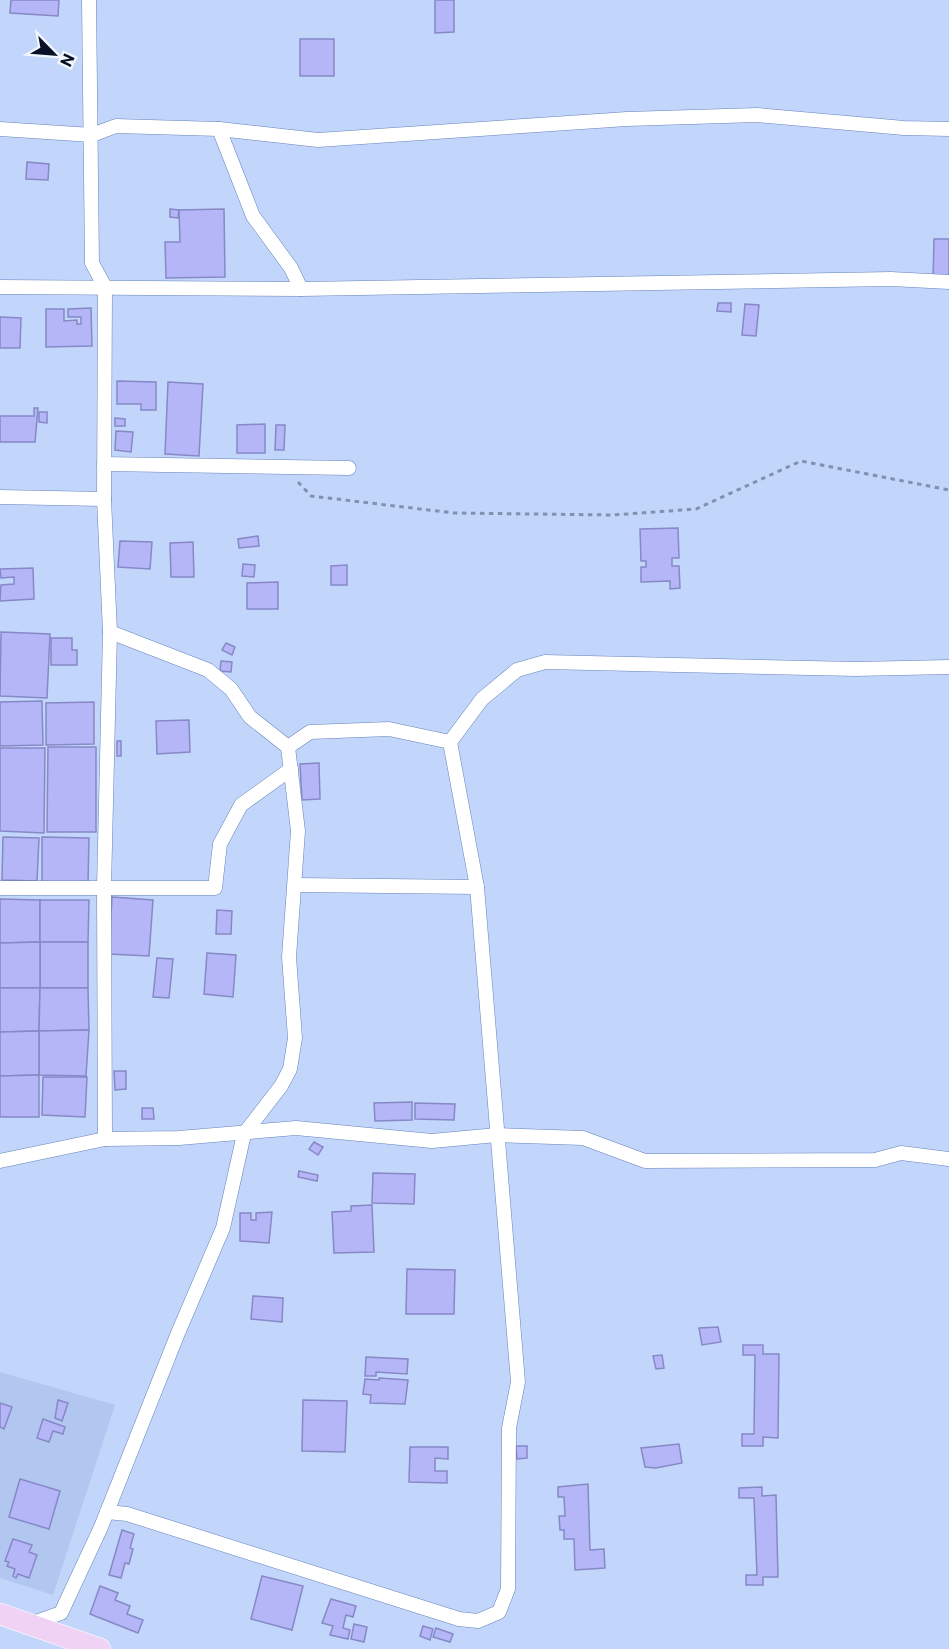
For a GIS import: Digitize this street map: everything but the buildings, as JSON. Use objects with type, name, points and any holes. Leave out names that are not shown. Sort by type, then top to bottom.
[{"type":"main road","points":[[0,1614],[100,1649]]},
{"type":"street","points":[[89,0],[92,263],[105,287],[104,500],[110,632],[104,888],[105,1139]]},
{"type":"street","points":[[0,129],[92,135],[116,126],[219,129],[318,140],[627,119],[757,115],[904,128],[949,129]]},
{"type":"street","points":[[219,129],[253,216],[291,268],[301,289]]},
{"type":"street","points":[[0,287],[301,289],[891,279],[949,282]]},
{"type":"street","points":[[104,464],[348,468]]},
{"type":"street","points":[[0,497],[104,500]]},
{"type":"street","points":[[29,1624],[61,1613],[107,1512],[178,1333],[223,1228],[244,1134],[281,1086],[290,1069],[295,1038],[289,967],[297,831],[288,747],[250,717],[231,689],[208,670],[110,632]]},
{"type":"street","points":[[107,1512],[127,1514],[459,1619],[478,1621],[499,1612],[508,1589],[509,1428],[518,1382],[477,887],[450,742],[482,699],[517,670],[545,663],[856,669],[949,667]]},
{"type":"street","points":[[288,747],[310,732],[378,729],[389,729],[450,742]]},
{"type":"street","points":[[0,888],[215,888],[220,844],[241,806],[291,769]]},
{"type":"street","points":[[295,885],[477,887]]},
{"type":"street","points":[[0,1161],[105,1139],[244,1134],[296,1128],[432,1141],[496,1135],[583,1138],[645,1161],[875,1160],[901,1153],[949,1159]]},
{"type":"path","points":[[284,467],[311,496],[454,513],[614,515],[696,509],[801,461],[949,490]]},
{"type":"shaded area","points":[[0,1372],[115,1405],[53,1595],[0,1578]]}]
